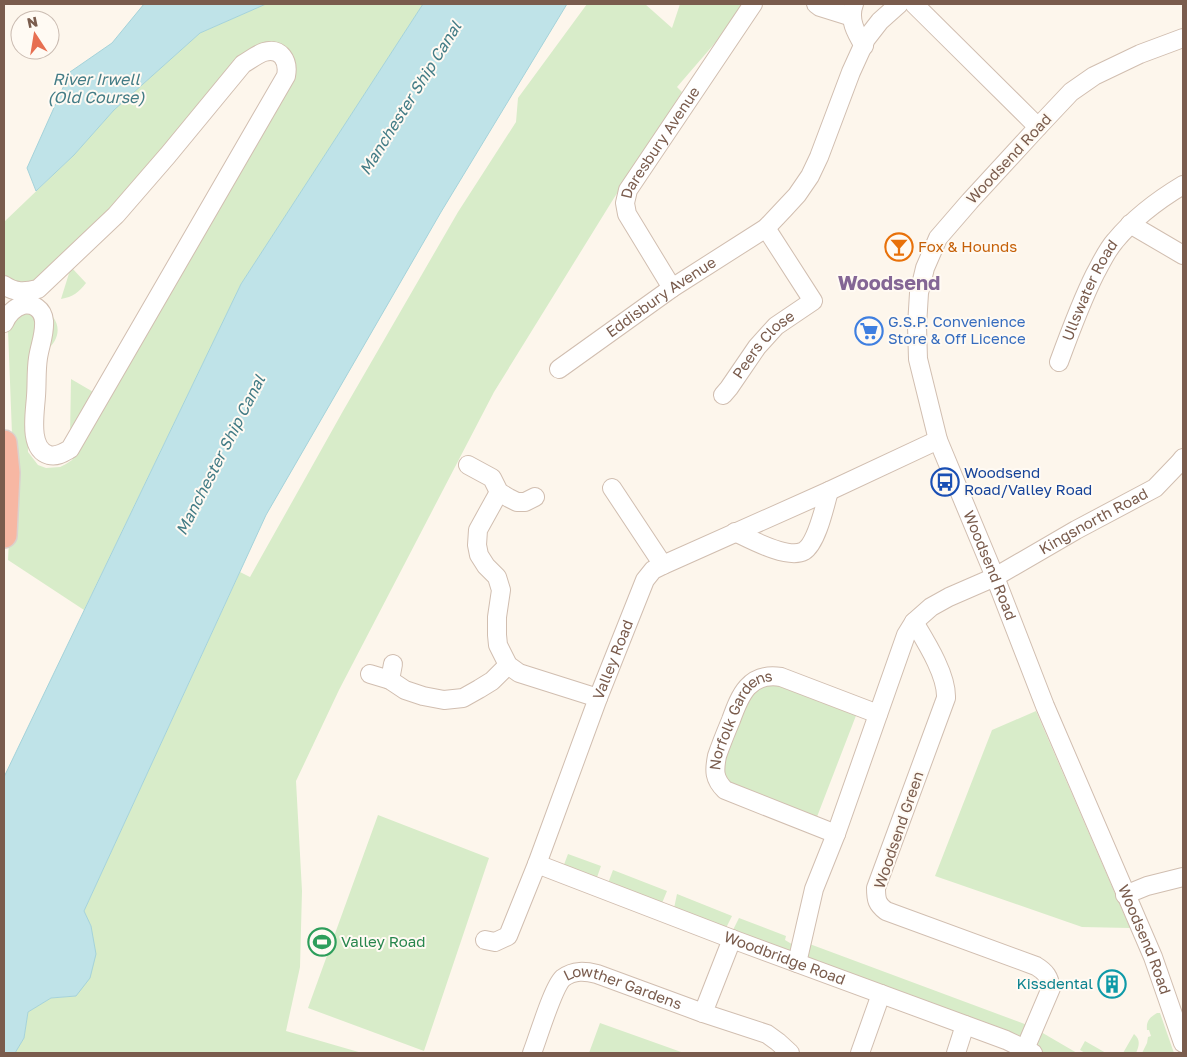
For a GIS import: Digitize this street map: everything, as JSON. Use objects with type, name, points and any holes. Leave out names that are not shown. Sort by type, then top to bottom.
[{"type":"highway","points":[[4,443],[7,473],[4,535]]},
{"type":"street","name":"Daresbury Avenue","points":[[672,288],[627,214],[625,203],[628,190],[752,4]]},
{"type":"street","points":[[816,4],[853,11],[856,31],[864,46]]},
{"type":"street","name":"Eddisbury Avenue","points":[[559,369],[672,288],[766,228],[797,195],[810,176],[819,157],[866,40],[880,20],[899,4]]},
{"type":"street","points":[[914,4],[1038,127]]},
{"type":"street","name":"Woodsend Road","points":[[1183,38],[1140,54],[1094,76],[1071,92],[1038,127],[938,238],[925,268],[917,326],[918,359],[938,440],[1046,706],[1153,957],[1183,1043]]},
{"type":"street","points":[[4,285],[16,291],[27,292],[38,289],[116,215],[243,64],[267,51],[283,56],[288,69],[286,76],[70,449],[63,454],[54,456],[40,450],[36,443],[34,431],[38,358],[44,333],[44,319],[41,311],[36,306],[27,304],[20,306],[12,310],[4,323]]},
{"type":"street","name":"Ullswater Road","points":[[1059,362],[1084,296],[1100,264],[1114,242],[1130,224],[1162,198],[1183,185]]},
{"type":"street","name":"Ullswater Road","points":[[1130,224],[1183,255]]},
{"type":"street","name":"Peers Close","points":[[723,395],[756,347],[776,326],[812,302],[766,228]]},
{"type":"street","points":[[36,306],[38,289]]},
{"type":"street","name":"Valley Road","points":[[485,940],[495,942],[508,936],[537,864],[598,698],[645,580],[653,570],[938,440]]},
{"type":"street","name":"Kingsnorth Road","points":[[995,577],[1076,530],[1155,488],[1183,458]]},
{"type":"street","points":[[468,465],[492,478],[499,492],[517,502],[525,502],[535,497]]},
{"type":"street","points":[[612,488],[663,565]]},
{"type":"street","points":[[734,532],[768,548],[779,551],[794,553],[804,551],[812,542],[817,532],[829,491]]},
{"type":"street","points":[[499,492],[478,530],[477,546],[479,555],[496,577],[501,590],[498,616],[498,645],[508,665],[519,673],[598,698]]},
{"type":"street","points":[[797,963],[814,889],[836,834],[906,635],[914,622],[931,606],[995,577]]},
{"type":"street","name":"Woodsend Green","points":[[914,622],[931,649],[947,688],[946,698],[876,888],[876,897],[879,906],[886,911],[1043,970],[1049,978],[1052,988],[1029,1051]]},
{"type":"street","points":[[370,674],[391,672],[405,690],[444,700],[462,698],[479,690],[492,681],[508,665]]},
{"type":"street","name":"Norfolk Gardens","points":[[836,834],[725,790],[719,784],[716,776],[717,756],[740,697],[755,681],[764,677],[781,676],[878,714]]},
{"type":"street","name":"Woodbridge Road","points":[[537,864],[732,939],[1006,1040],[1029,1051]]},
{"type":"street","points":[[1125,895],[1147,886],[1183,877]]},
{"type":"street","name":"Lowther Gardens","points":[[702,1013],[732,939]]},
{"type":"street","name":"Lowther Gardens","points":[[532,1053],[556,988],[563,978],[584,970],[702,1013],[767,1034],[790,1053]]},
{"type":"street","points":[[860,1053],[881,994]]},
{"type":"street","points":[[956,1053],[965,1025]]},
{"type":"green space","points":[[266,4],[423,4],[241,284],[84,610],[8,560],[13,460],[8,330],[21,312],[33,313],[38,321],[27,399],[28,452],[38,465],[46,468],[60,467],[72,460],[294,74],[273,45],[111,212],[40,277],[25,285],[23,282],[10,280],[4,274],[4,222],[74,155],[114,110],[200,33]]},
{"type":"green space","points":[[587,4],[645,4],[672,28],[680,4],[746,4],[677,87],[682,92],[494,392],[339,690],[296,781],[302,891],[300,967],[286,1031],[362,1053],[15,1053],[24,1038],[28,1012],[51,998],[76,996],[91,926],[84,911],[240,572],[250,577],[458,212],[516,122],[518,98]]},
{"type":"green space","points":[[71,267],[86,283],[75,294],[61,299]]},
{"type":"green space","points":[[53,317],[58,331],[53,344],[46,351],[53,324]]},
{"type":"green space","points":[[71,379],[95,393],[70,436]]},
{"type":"green space","points":[[764,683],[775,683],[857,713],[815,822],[735,790],[718,769],[743,704]]},
{"type":"green space","points":[[1036,711],[1130,928],[1082,927],[935,876],[992,730]]},
{"type":"green space","points":[[378,815],[489,858],[424,1051],[308,1008]]},
{"type":"green space","points":[[568,854],[601,866],[595,883],[562,870]]},
{"type":"green space","points":[[613,870],[667,891],[660,908],[607,886]]},
{"type":"green space","points":[[677,894],[732,916],[724,932],[673,913]]},
{"type":"green space","points":[[739,918],[786,936],[785,940],[795,946],[785,954],[731,934]]},
{"type":"green space","points":[[807,943],[1030,1026],[1023,1044],[809,963],[805,951]]},
{"type":"green space","points":[[1157,1013],[1160,1013],[1174,1053],[1142,1053],[1148,1037],[1151,1036],[1149,1030],[1147,1030],[1148,1022]]},
{"type":"green space","points":[[600,1023],[684,1053],[589,1053]]},
{"type":"green space","points":[[1041,1032],[1077,1053],[1042,1053],[1038,1043]]},
{"type":"green space","points":[[1134,1034],[1139,1043],[1136,1053],[1123,1053]]},
{"type":"green space","points":[[1085,1041],[1106,1053],[1085,1053],[1080,1050]]},
{"type":"water","name":"River Irwell (Old Course)","points":[[144,4],[266,4],[200,33],[114,110],[74,155],[36,191],[27,168],[70,72],[112,43]]},
{"type":"water","name":"Manchester Ship Canal","points":[[423,4],[567,4],[441,212],[266,515],[84,911],[91,926],[96,954],[90,978],[76,996],[51,998],[28,1012],[24,1038],[15,1053],[4,1053],[4,777],[241,284]]},
{"type":"place","name":"Fox & Hounds","points":[[899,247]]},
{"type":"place","name":"G.S.P. Convenience Store & Off Licence","points":[[869,331]]},
{"type":"place","name":"Woodsend Road/Valley Road","points":[[945,482]]},
{"type":"place","name":"Valley Road","points":[[322,942]]},
{"type":"place","name":"Kissdental","points":[[1112,984]]},
{"type":"district","name":"Woodsend","points":[[889,283]]}]
